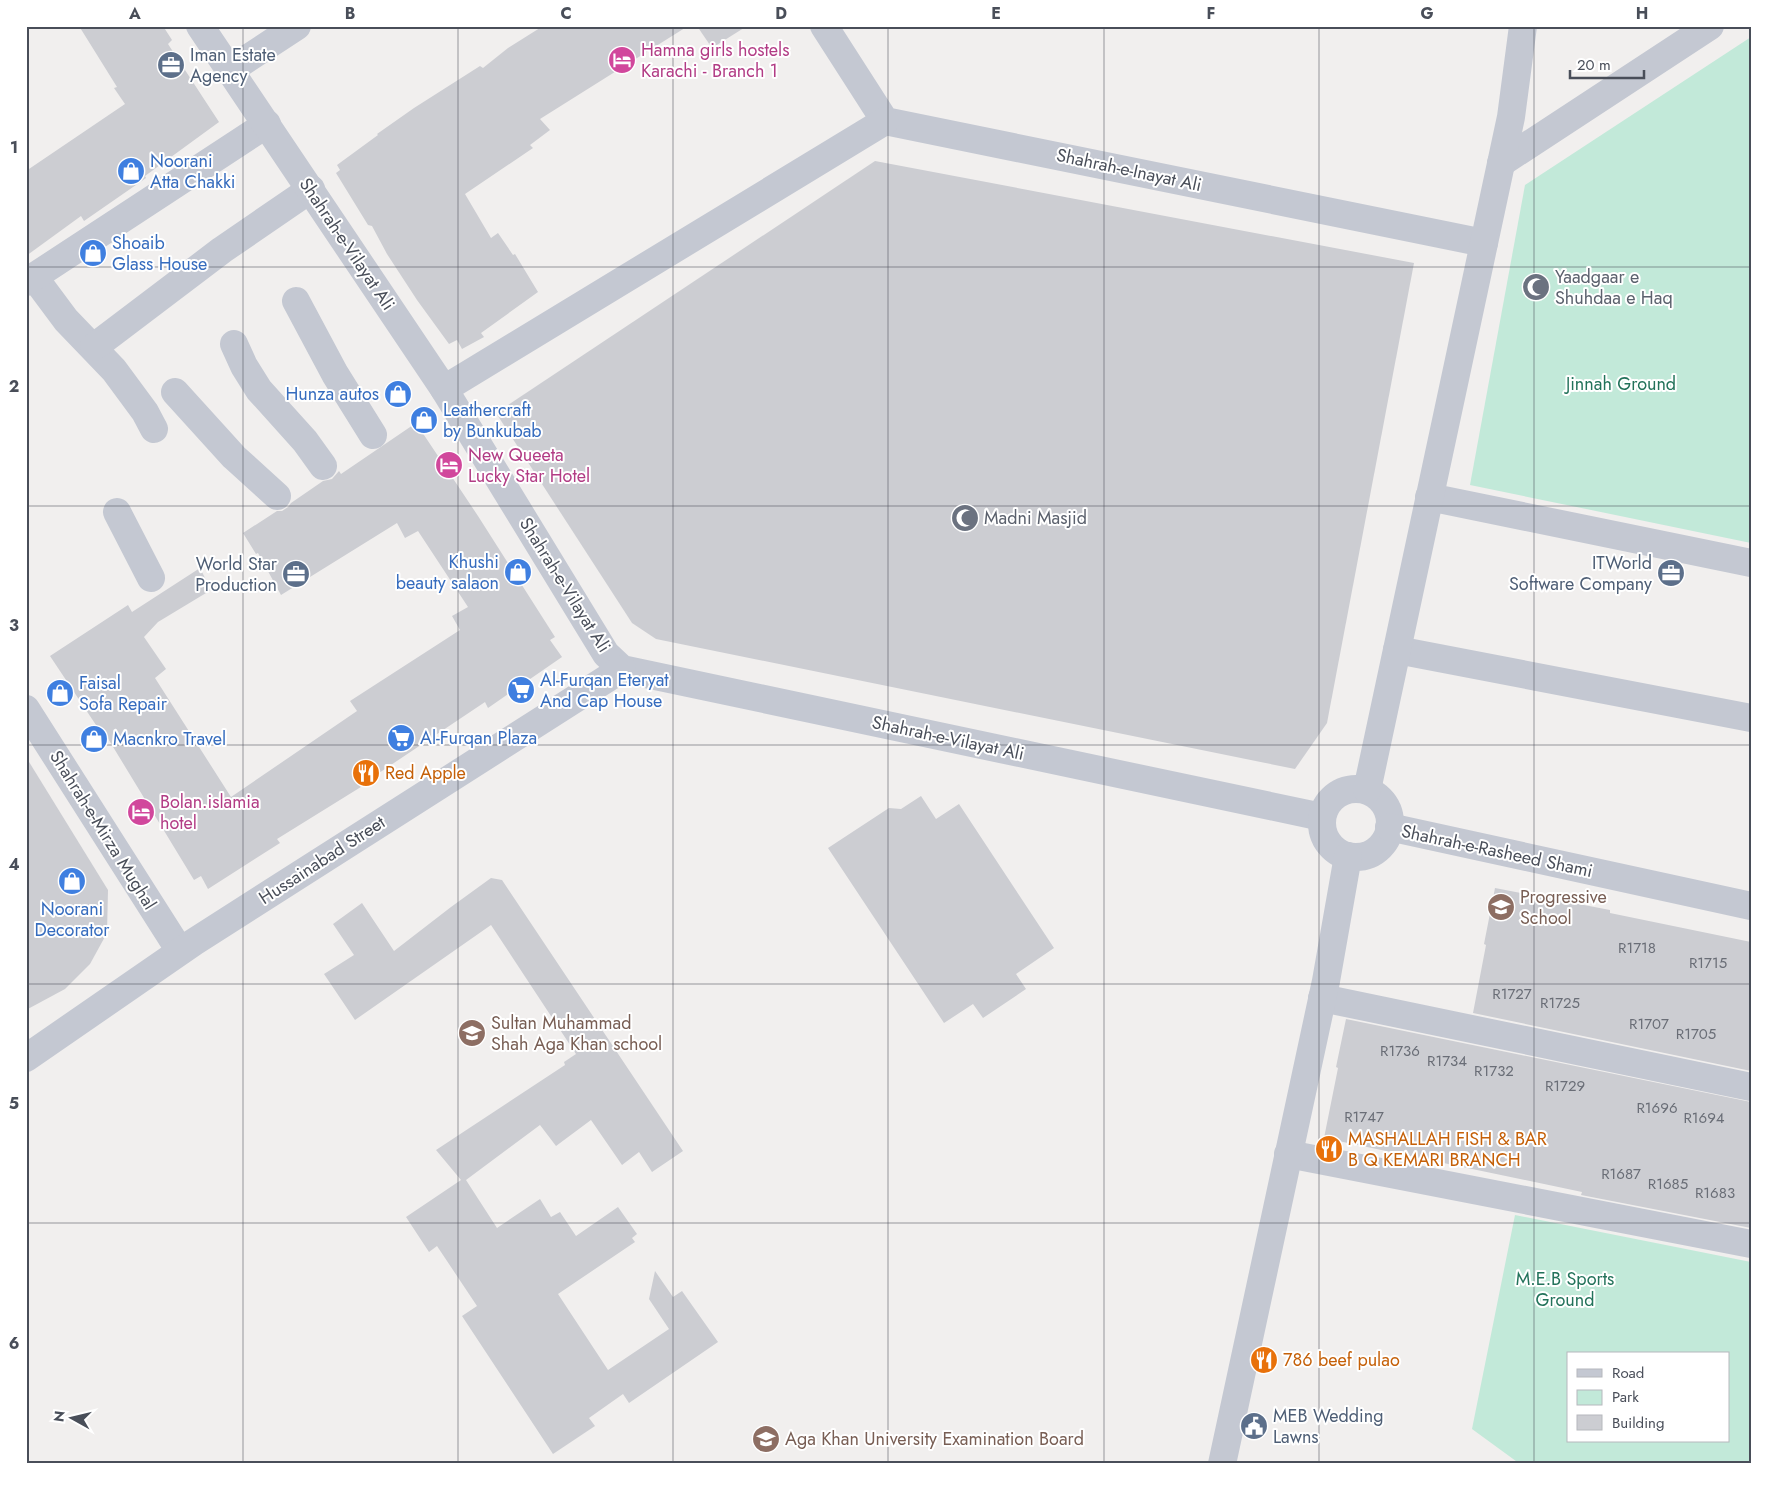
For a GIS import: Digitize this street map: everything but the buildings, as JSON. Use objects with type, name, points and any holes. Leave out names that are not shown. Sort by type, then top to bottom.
[{"type":"street","name":"Shahrah-e-Vilayat Ali","points":[[200,26],[444,389],[606,654],[622,669],[1322,817]]},
{"type":"street","points":[[230,70],[297,26]]},
{"type":"street","points":[[444,389],[885,121],[824,26]]},
{"type":"street","points":[[1367,790],[1511,117],[1523,26]]},
{"type":"street","points":[[1501,163],[1710,26]]},
{"type":"street","name":"Shahrah-e-Inayat Ali","points":[[885,121],[1484,243]]},
{"type":"street","points":[[154,429],[145,412],[114,370],[30,280],[267,124]]},
{"type":"street","points":[[94,347],[222,250],[311,189]]},
{"type":"street","points":[[296,301],[335,374],[373,435]]},
{"type":"street","points":[[234,344],[244,366],[259,390],[305,440],[323,466]]},
{"type":"street","points":[[175,392],[234,458],[278,496]]},
{"type":"street","points":[[1429,497],[1751,563]]},
{"type":"street","points":[[117,512],[151,578]]},
{"type":"street","points":[[1397,650],[1751,718]]},
{"type":"street","name":"Hussainabad Street","points":[[26,1058],[180,951],[622,669]]},
{"type":"street","name":"Shahrah-e-Mirza Mughal","points":[[26,709],[180,951]]},
{"type":"street","points":[[1356,788],[1367,790],[1377,796],[1385,805],[1390,827],[1386,838],[1379,848],[1359,857],[1348,856],[1331,846],[1325,837],[1322,817],[1326,806],[1334,797],[1344,791],[1356,788]]},
{"type":"street","name":"Shahrah-e-Rasheed Shami","points":[[1390,827],[1751,906]]},
{"type":"street","points":[[1222,1464],[1322,998],[1348,856]]},
{"type":"street","points":[[1322,998],[1751,1087]]},
{"type":"street","points":[[1288,1154],[1751,1244]]},
{"type":"green space","name":"Jinnah Ground","points":[[1751,37],[1751,543],[1470,485],[1525,185]]},
{"type":"green space","name":"M.E.B Sports Ground","points":[[1515,1215],[1751,1262],[1751,1464],[1520,1464],[1472,1429]]},
{"type":"place","name":"Hamna girls hostels Karachi - Branch 1","points":[[622,60]]},
{"type":"place","name":"Iman Estate Agency","points":[[171,65]]},
{"type":"place","name":"Noorani Atta Chakki","points":[[131,171]]},
{"type":"place","name":"Shoaib Glass House","points":[[93,253]]},
{"type":"place","name":"Yaadgaar e Shuhdaa e Haq","points":[[1536,287]]},
{"type":"place","name":"Hunza autos","points":[[398,394]]},
{"type":"place","name":"Leathercraft by Bunkubab","points":[[424,420]]},
{"type":"place","name":"New Queeta Lucky Star Hotel","points":[[449,465]]},
{"type":"place","name":"Madni Masjid","points":[[965,518]]},
{"type":"place","name":"Khushi beauty salaon","points":[[518,572]]},
{"type":"place","name":"ITWorld Software Company","points":[[1671,573]]},
{"type":"place","name":"World Star Production","points":[[296,574]]},
{"type":"place","name":"Al-Furqan Eteryat And Cap House","points":[[521,690]]},
{"type":"place","name":"Faisal Sofa Repair","points":[[60,693]]},
{"type":"place","name":"Al-Furqan Plaza","points":[[401,738]]},
{"type":"place","name":"Macnkro Travel","points":[[94,739]]},
{"type":"place","name":"Red Apple","points":[[366,773]]},
{"type":"place","name":"Bolan.islamia hotel","points":[[141,812]]},
{"type":"place","name":"Noorani Decorator","points":[[72,881]]},
{"type":"place","name":"Progressive School","points":[[1501,907]]},
{"type":"place","name":"Sultan Muhammad Shah Aga Khan school","points":[[472,1033]]},
{"type":"place","name":"MASHALLAH FISH & BAR B Q KEMARI BRANCH","points":[[1329,1149]]},
{"type":"place","name":"786 beef pulao","points":[[1264,1360]]},
{"type":"place","name":"MEB Wedding Lawns","points":[[1254,1426]]},
{"type":"place","name":"Aga Khan University Examination Board","points":[[766,1439]]}]
